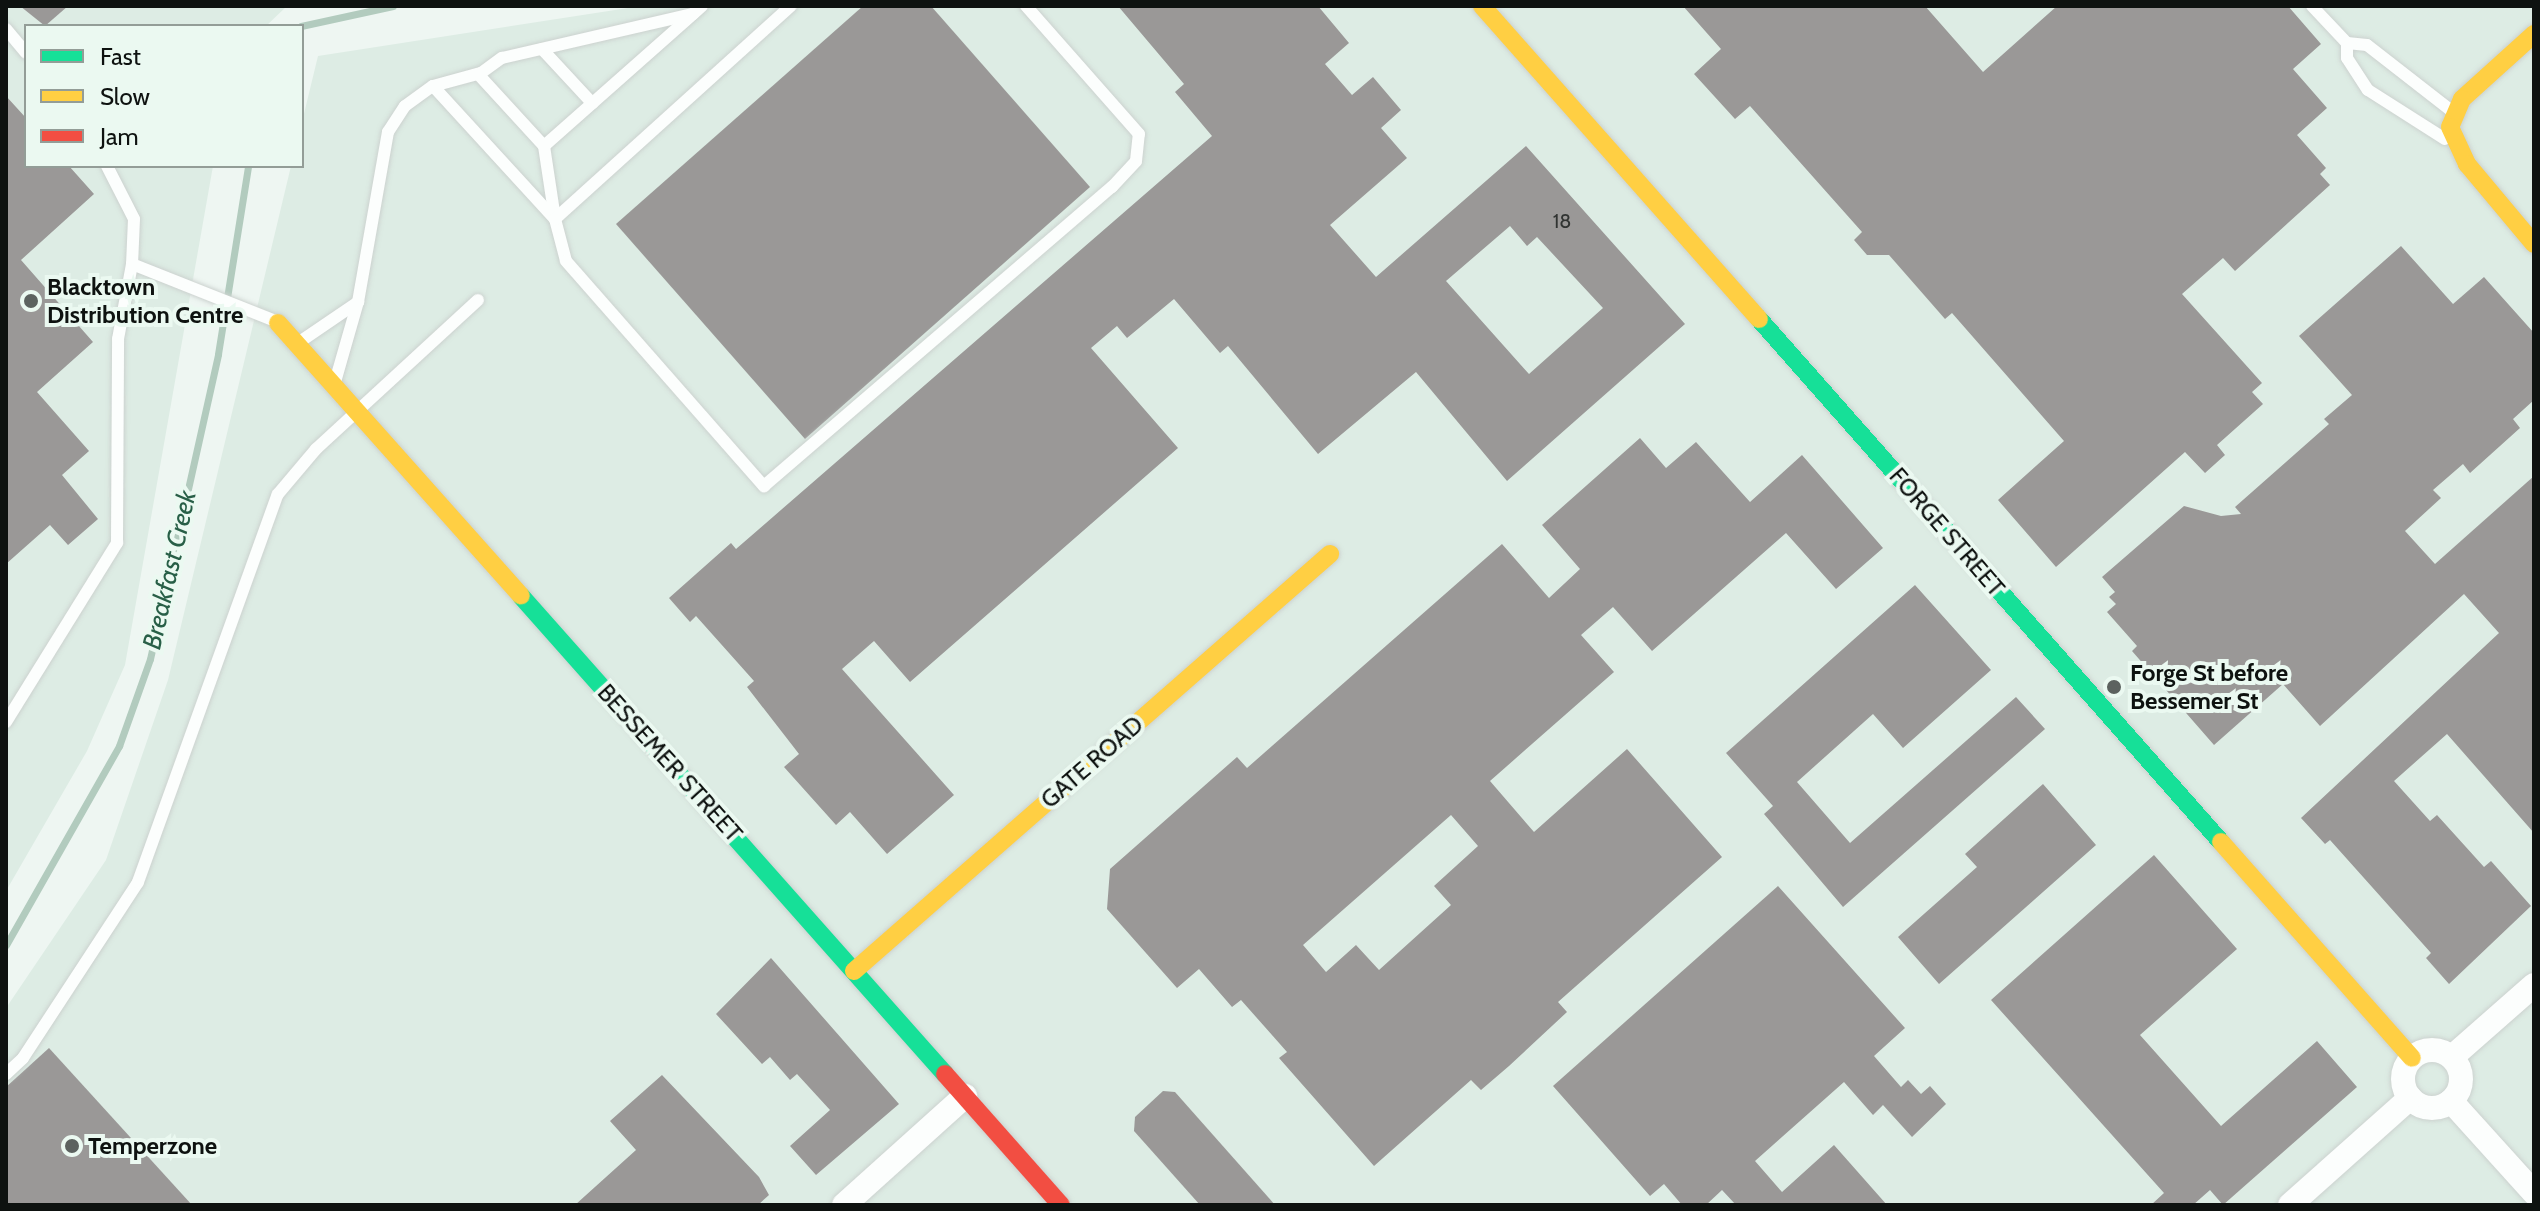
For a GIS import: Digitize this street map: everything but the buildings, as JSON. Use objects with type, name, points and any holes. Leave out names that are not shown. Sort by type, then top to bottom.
[{"type":"street","name":"FORGE STREET","points":[[1482,6],[2412,1058]]},
{"type":"street","points":[[2534,34],[2462,99],[2455,114],[2455,145],[2534,244]]},
{"type":"street","name":"BESSEMER STREET","points":[[278,323],[1061,1205]]},
{"type":"street","name":"GATE ROAD","points":[[854,971],[1330,554]]},
{"type":"street","points":[[2452,1057],[2534,985]]},
{"type":"street","points":[[2432,1049],[2452,1057],[2461,1078],[2451,1101],[2430,1108],[2410,1098],[2403,1076],[2412,1058],[2432,1049]]},
{"type":"street","points":[[844,1205],[965,1096]]},
{"type":"street","points":[[2290,1205],[2410,1098]]},
{"type":"street","points":[[2451,1101],[2534,1193]]},
{"type":"lane","points":[[555,219],[791,6]]},
{"type":"lane","points":[[478,74],[544,146],[555,219],[566,261],[764,486],[1112,187],[1136,161],[1139,134],[1026,6]]},
{"type":"lane","points":[[2312,6],[2347,43],[2367,45],[2455,114]]},
{"type":"lane","points":[[544,146],[698,10]]},
{"type":"lane","points":[[334,385],[358,302],[388,132],[405,106],[433,86],[478,74],[502,58],[698,10]]},
{"type":"lane","points":[[6,29],[24,51]]},
{"type":"lane","points":[[2347,43],[2347,58],[2368,90],[2455,145]]},
{"type":"lane","points":[[542,49],[592,103]]},
{"type":"lane","points":[[433,86],[555,219]]},
{"type":"lane","points":[[6,722],[117,543],[118,339],[132,264],[134,219],[108,168]]},
{"type":"lane","points":[[132,264],[278,323]]},
{"type":"lane","points":[[6,1074],[23,1058],[138,882],[278,494],[357,411],[478,300]]},
{"type":"lane","points":[[297,344],[358,302]]},
{"type":"shaded area","points":[[6,6],[287,6],[268,24],[24,24],[24,168],[213,168],[125,665],[87,751],[6,891]]},
{"type":"shaded area","points":[[641,6],[2534,6],[2534,1205],[6,1205],[6,1008],[106,860],[168,680],[291,168],[304,168],[304,114],[318,56]]},
{"type":"waterway","name":"Breakfast Creek","points":[[304,25],[393,6]]},
{"type":"waterway","name":"Breakfast Creek","points":[[6,945],[119,746],[150,659],[218,354],[248,168]]},
{"type":"traffic: fast","points":[[1759,319],[2221,842]]},
{"type":"traffic: fast","points":[[521,596],[945,1074]]},
{"type":"traffic: slow","points":[[1482,6],[1759,319]]},
{"type":"traffic: slow","points":[[2534,34],[2462,99],[2450,127],[2467,164],[2534,244]]},
{"type":"traffic: slow","points":[[278,323],[521,596]]},
{"type":"traffic: slow","points":[[854,971],[1330,554]]},
{"type":"traffic: slow","points":[[2221,842],[2412,1058]]},
{"type":"traffic: jam","points":[[945,1074],[1061,1205]]},
{"type":"place","name":"Blacktown Distribution Centre","points":[[31,301]]},
{"type":"place","name":"Forge St before Bessemer St","points":[[2114,687]]},
{"type":"place","name":"Temperzone","points":[[72,1146]]}]
